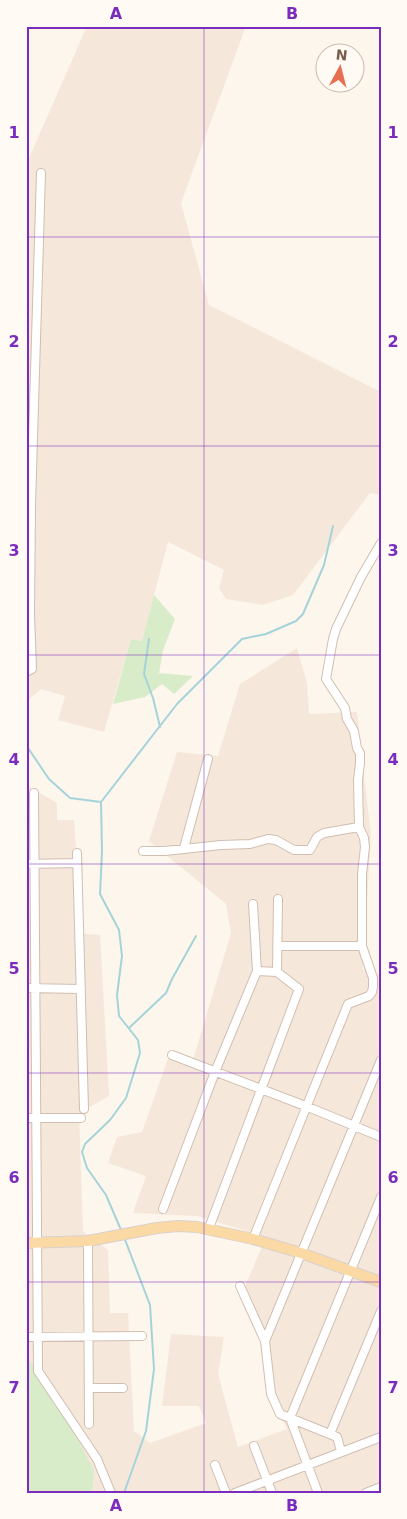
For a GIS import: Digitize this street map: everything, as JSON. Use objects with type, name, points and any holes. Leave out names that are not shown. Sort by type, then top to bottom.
[{"type":"main road","points":[[26,1243],[88,1240],[178,1226],[209,1228],[301,1253],[381,1282]]},
{"type":"street","points":[[26,672],[32,670],[29,555],[41,172]]},
{"type":"street","points":[[253,1239],[308,1107],[348,1004],[369,996],[372,992],[373,978],[362,946],[362,874],[366,847],[359,827],[358,780],[360,753],[357,748],[354,731],[347,720],[344,708],[326,679],[336,629],[361,576],[381,543]]},
{"type":"street","points":[[184,848],[208,759]]},
{"type":"street","points":[[34,793],[30,864],[35,989],[38,1371],[97,1459],[111,1493]]},
{"type":"street","points":[[143,851],[166,851],[250,844],[268,839],[276,840],[294,850],[310,850],[317,837],[324,833],[359,827]]},
{"type":"street","points":[[77,853],[84,1109]]},
{"type":"street","points":[[30,864],[77,863]]},
{"type":"street","points":[[277,972],[278,899]]},
{"type":"street","points":[[163,1209],[215,1072],[257,971],[253,904]]},
{"type":"street","points":[[278,946],[362,946]]},
{"type":"street","points":[[209,1228],[299,989],[277,972],[257,971]]},
{"type":"street","points":[[26,988],[81,988]]},
{"type":"street","points":[[172,1055],[381,1136]]},
{"type":"street","points":[[265,1341],[381,1060]]},
{"type":"street","points":[[26,1118],[81,1118]]},
{"type":"street","points":[[318,1493],[290,1418],[381,1197]]},
{"type":"street","points":[[372,1218],[381,1221]]},
{"type":"street","points":[[88,1240],[89,1424]]},
{"type":"street","points":[[240,1286],[265,1341],[271,1394],[280,1414],[337,1437],[341,1451]]},
{"type":"street","points":[[330,1434],[381,1312]]},
{"type":"street","points":[[26,1336],[142,1336]]},
{"type":"street","points":[[89,1388],[123,1388]]},
{"type":"street","points":[[236,1493],[381,1437]]},
{"type":"street","points":[[254,1446],[272,1493]]},
{"type":"street","points":[[215,1466],[226,1493]]},
{"type":"street","points":[[366,1493],[381,1487]]},
{"type":"shaded area","points":[[87,26],[246,26],[181,203],[209,305],[381,392],[381,495],[370,493],[293,595],[263,605],[226,599],[219,588],[224,570],[168,542],[142,641],[131,639],[104,732],[58,720],[65,696],[41,689],[26,702],[26,165]]},
{"type":"shaded area","points":[[297,648],[307,683],[309,714],[357,712],[371,836],[363,969],[381,975],[381,1493],[26,1493],[26,785],[57,803],[57,820],[74,820],[77,863],[77,933],[100,935],[109,1096],[79,1113],[83,1231],[108,1250],[110,1313],[128,1313],[134,1431],[150,1443],[206,1423],[199,1406],[162,1406],[171,1334],[224,1337],[218,1374],[238,1447],[287,1429],[268,1393],[262,1333],[244,1289],[266,1237],[197,1216],[133,1213],[146,1176],[108,1163],[117,1137],[142,1132],[170,1053],[193,1060],[231,933],[226,904],[149,841],[177,752],[218,756],[240,684]]},
{"type":"green space","points":[[154,595],[175,619],[163,650],[159,673],[193,676],[174,694],[162,684],[145,697],[113,704],[131,639],[142,641]]},
{"type":"green space","points":[[26,1355],[77,1437],[94,1471],[92,1493],[26,1493]]},
{"type":"waterway","points":[[121,1230],[106,1195],[87,1168],[82,1152],[85,1144],[110,1120],[126,1098],[140,1053],[138,1040],[119,1016],[117,995],[122,956],[119,930],[100,894],[102,851],[101,802],[177,704],[242,639],[266,634],[296,621],[303,614],[324,565],[333,526]]},
{"type":"waterway","points":[[149,639],[144,674],[153,698],[160,727]]},
{"type":"waterway","points":[[28,748],[49,779],[70,798],[101,802]]},
{"type":"waterway","points":[[129,1028],[166,993],[196,936]]},
{"type":"waterway","points":[[124,1237],[150,1305],[154,1369],[146,1431],[124,1493]]}]
